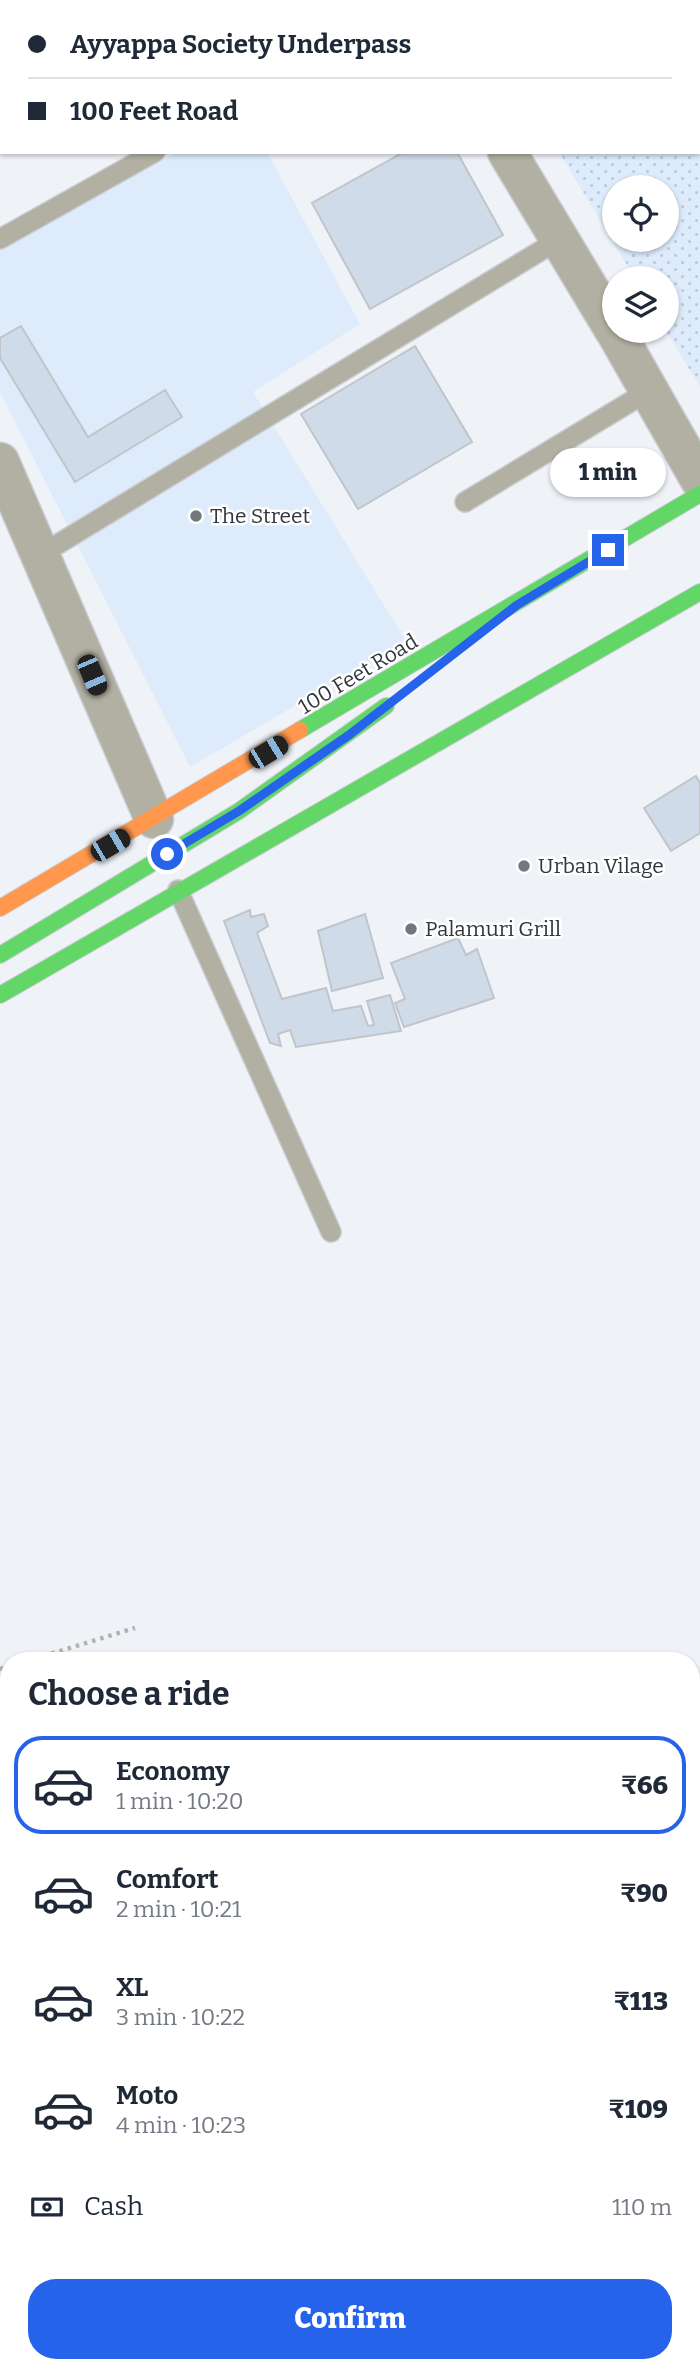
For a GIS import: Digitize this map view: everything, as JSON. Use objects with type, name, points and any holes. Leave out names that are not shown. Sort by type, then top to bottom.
[{"type":"main road","name":"100 Feet Road","points":[[0,908],[517,605],[700,494]]},
{"type":"main road","points":[[0,995],[178,890],[700,592]]},
{"type":"main road","points":[[422,678],[517,605]]},
{"type":"main road","points":[[0,956],[239,811],[349,735],[401,694]]},
{"type":"street","points":[[508,154],[602,310]]},
{"type":"street","points":[[622,343],[700,480]]},
{"type":"street","points":[[0,462],[154,819]]},
{"type":"lane","points":[[0,239],[151,154]]},
{"type":"lane","points":[[40,555],[560,239]]},
{"type":"lane","points":[[465,502],[650,390]]},
{"type":"lane","points":[[178,890],[331,1232]]},
{"type":"path","points":[[56,1652],[135,1628]]},
{"type":"shaded area","name":"The Street","points":[[173,154],[268,154],[360,324],[253,392],[406,641],[190,767],[0,392],[0,250]]},
{"type":"shaded area","points":[[560,154],[700,154],[700,387],[673,343],[679,343],[679,266],[628,266],[619,252],[679,252],[679,175],[602,175],[602,223]]},
{"type":"building","points":[[400,154],[458,154],[503,235],[370,309],[312,203]]},
{"type":"building","points":[[21,326],[88,437],[165,390],[182,417],[75,482],[0,358],[0,338]]},
{"type":"building","points":[[415,346],[472,442],[358,509],[301,414]]},
{"type":"building","points":[[696,776],[700,783],[700,833],[671,851],[644,808]]},
{"type":"building","points":[[250,910],[251,917],[264,914],[268,926],[257,933],[282,999],[326,988],[333,1011],[361,1006],[368,1026],[374,1025],[367,1001],[390,995],[401,1031],[296,1047],[290,1030],[278,1034],[281,1046],[270,1043],[224,921]]},
{"type":"building","points":[[365,914],[383,978],[332,991],[318,931]]},
{"type":"building","points":[[458,938],[466,955],[477,949],[494,998],[404,1027],[395,1003],[405,999],[391,963]]},
{"type":"traffic: fast","points":[[300,730],[700,494]]},
{"type":"traffic: fast","points":[[0,995],[700,592]]},
{"type":"traffic: fast","points":[[0,955],[239,811],[386,706]]},
{"type":"traffic: slow","points":[[0,908],[300,730]]},
{"type":"place","name":"The Street","points":[[196,516]]},
{"type":"place","name":"Urban Vilage","points":[[524,866]]},
{"type":"place","name":"Palamuri Grill","points":[[411,929]]},
{"type":"route","points":[[167,854],[239,811],[349,735],[517,605],[608,550]]}]
